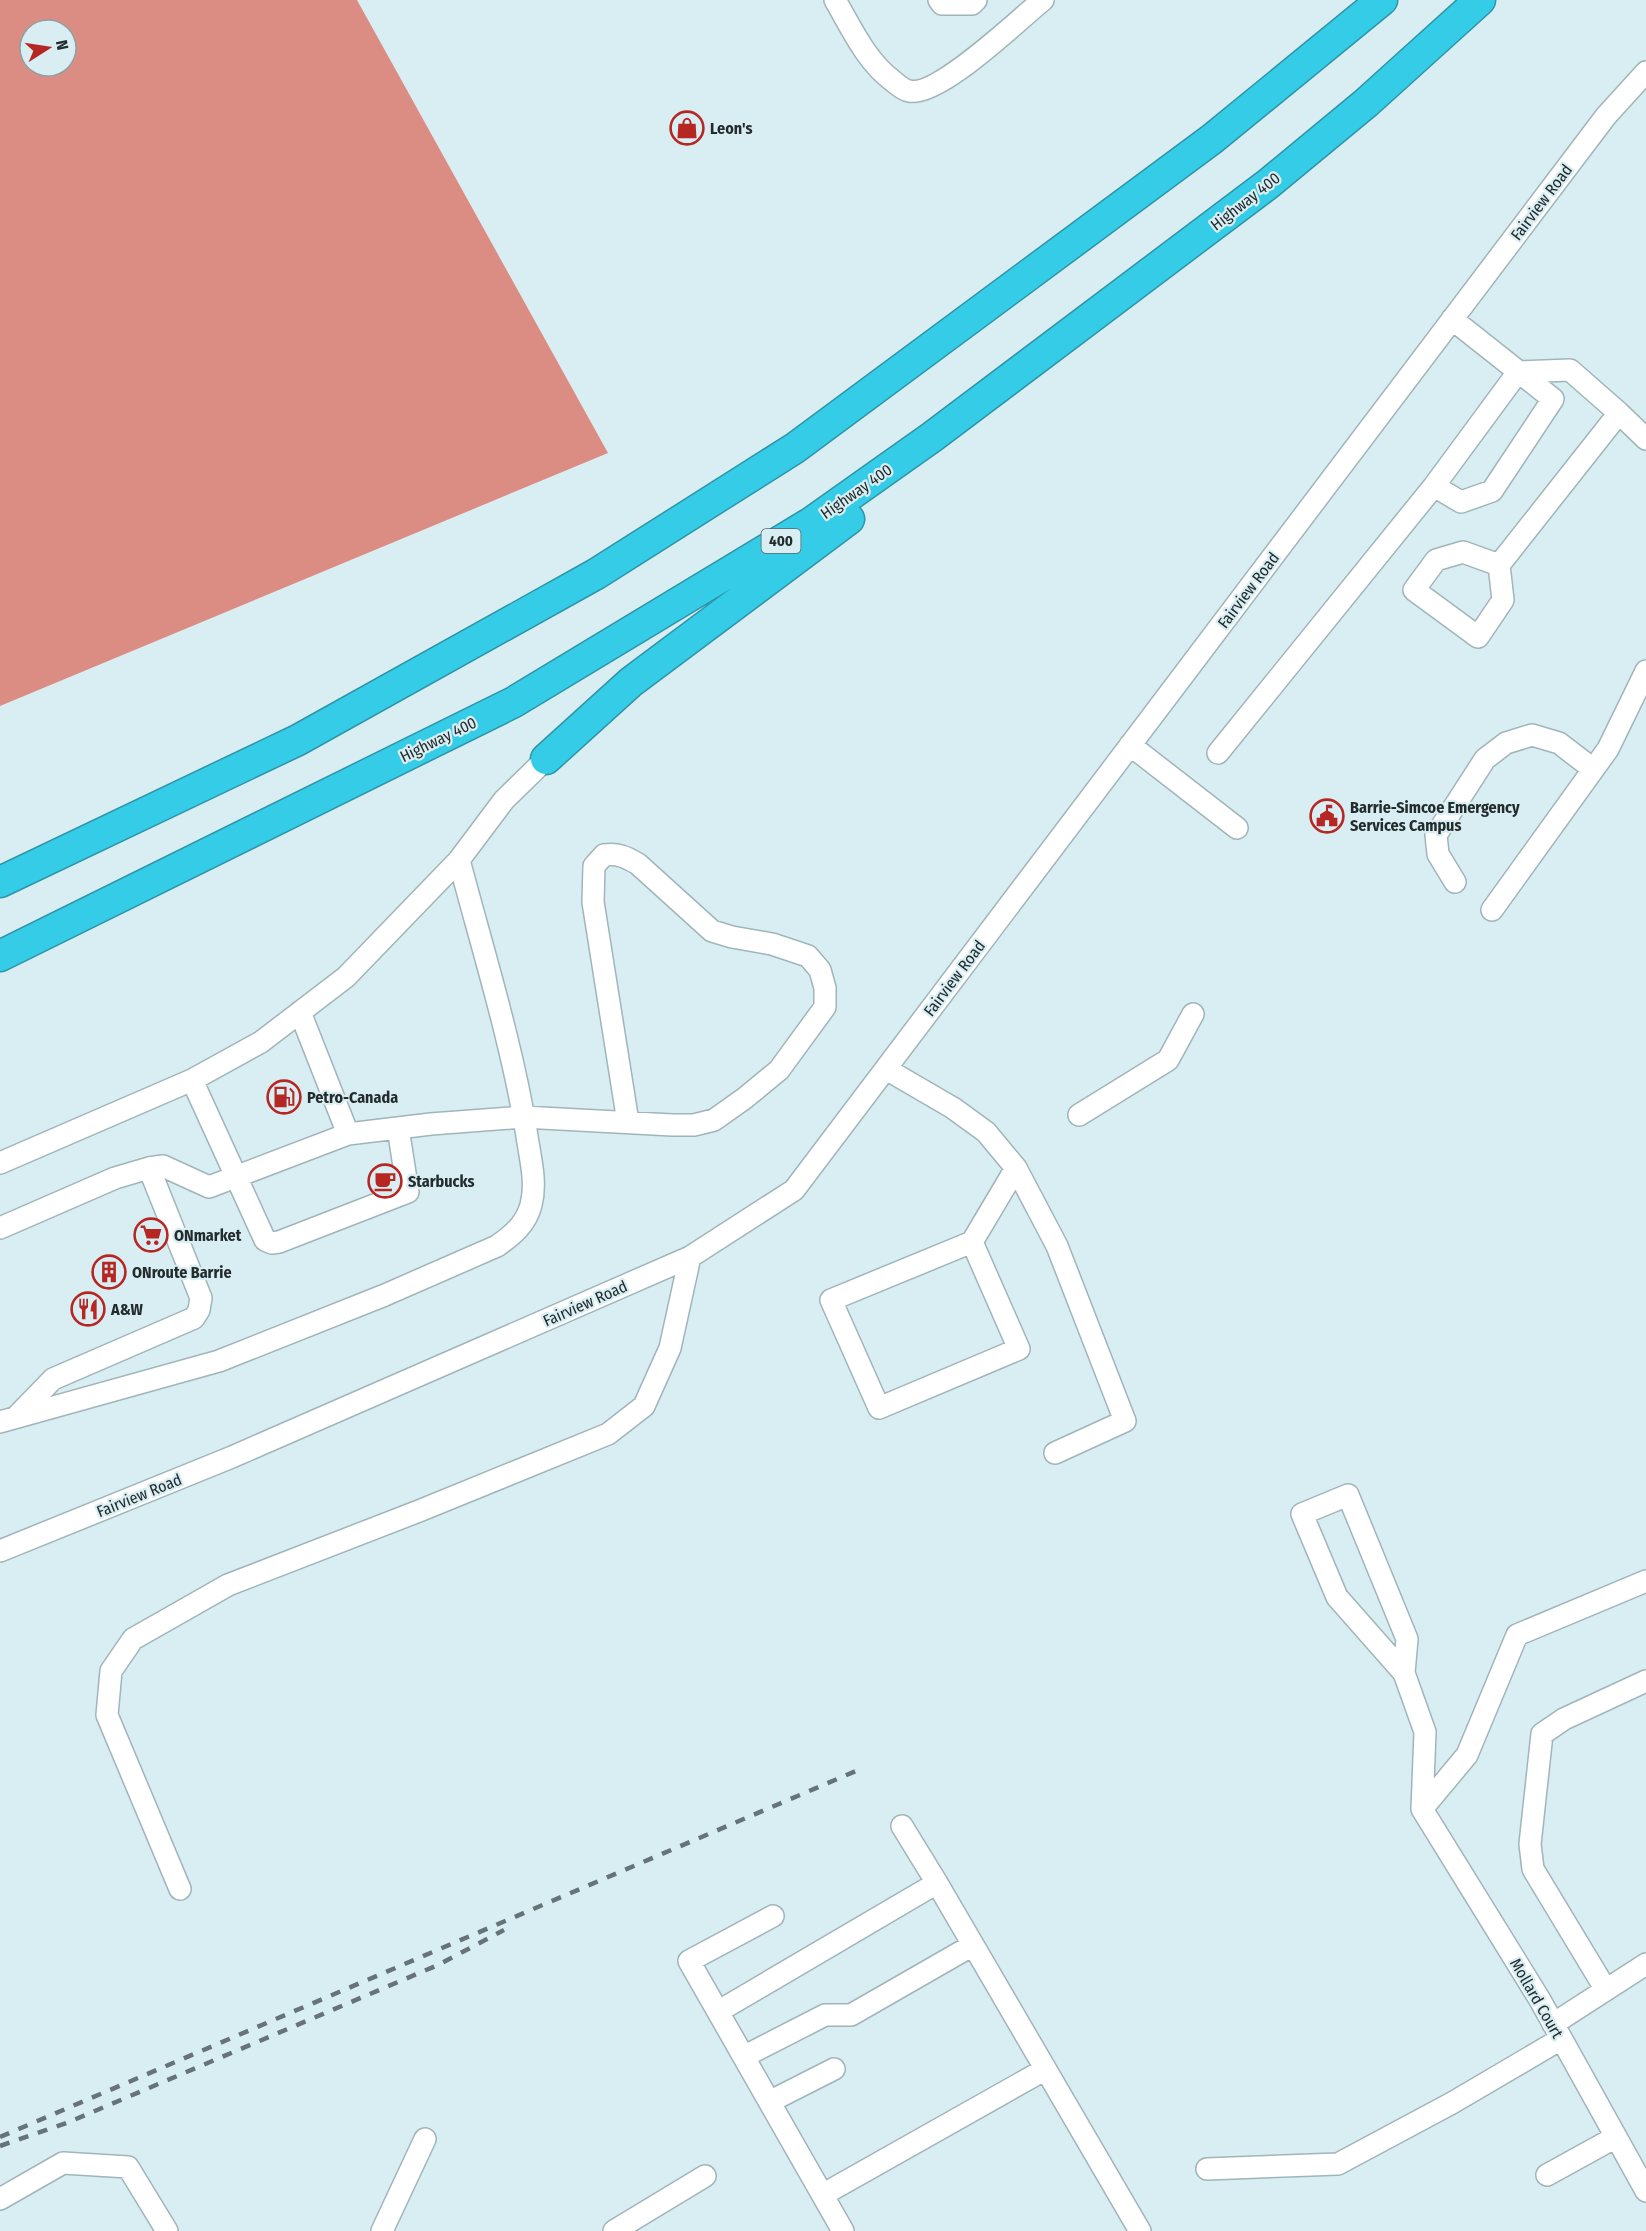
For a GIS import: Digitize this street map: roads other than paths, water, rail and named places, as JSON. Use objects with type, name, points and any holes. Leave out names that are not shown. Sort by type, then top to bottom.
[{"type":"highway","points":[[0,882],[298,740],[596,574],[795,448],[1212,139],[1382,0]]},
{"type":"highway","name":"Highway 400","points":[[0,956],[514,702],[812,522],[932,437],[1268,184],[1366,103],[1480,0]]},
{"type":"highway","points":[[546,759],[630,682],[853,516],[932,437]]},
{"type":"street","points":[[835,0],[877,69],[907,91],[920,92],[957,72],[1043,0]]},
{"type":"street","points":[[939,0],[942,4],[972,4],[976,0]]},
{"type":"street","name":"Fairview Road","points":[[0,1551],[243,1452],[690,1257],[794,1190],[1606,116],[1646,72]]},
{"type":"street","points":[[1434,486],[1461,502],[1492,491],[1553,399],[1452,319]]},
{"type":"street","points":[[1518,372],[1570,370],[1646,438]]},
{"type":"street","points":[[1218,753],[1434,486],[1518,372]]},
{"type":"street","points":[[1499,565],[1619,413]]},
{"type":"street","points":[[1492,910],[1608,749],[1646,671]]},
{"type":"street","points":[[1455,882],[1438,854],[1436,835],[1485,759],[1506,743],[1532,735],[1560,743],[1593,769]]},
{"type":"street","points":[[1130,745],[1237,828]]},
{"type":"street","points":[[0,1163],[192,1080],[261,1042],[346,977],[459,860],[504,800],[546,759]]},
{"type":"street","points":[[0,1228],[115,1178],[149,1168],[163,1166],[209,1188],[348,1134],[524,1117],[686,1125],[714,1120],[779,1070],[825,1006],[825,988],[820,969],[808,956],[772,944],[712,931],[638,864],[625,856],[614,854],[604,855],[594,866],[593,903],[628,1122]]},
{"type":"street","points":[[4,1421],[219,1361],[384,1295],[498,1246],[524,1223],[531,1204],[533,1180],[524,1117],[459,860]]},
{"type":"street","points":[[300,1012],[348,1134]]},
{"type":"street","points":[[1079,1115],[1168,1060],[1193,1014]]},
{"type":"street","points":[[886,1069],[953,1108],[986,1132],[1016,1167],[1057,1246],[1125,1421],[1055,1453]]},
{"type":"street","points":[[192,1080],[265,1239],[272,1242],[279,1242],[408,1192],[398,1128]]},
{"type":"street","points":[[972,1242],[1019,1349],[879,1408],[831,1299],[972,1242],[1016,1167]]},
{"type":"street","points":[[4,1421],[53,1379],[194,1318],[199,1310],[201,1298],[149,1168]]},
{"type":"street","points":[[180,1889],[107,1715],[111,1671],[133,1639],[228,1585],[420,1511],[608,1434],[644,1407],[670,1348],[690,1257]]},
{"type":"street","points":[[1404,1673],[1407,1639],[1348,1495],[1302,1514],[1337,1597],[1404,1673],[1425,1732],[1422,1809]]},
{"type":"street","points":[[1422,1809],[1467,1755],[1517,1635],[1646,1581]]},
{"type":"street","points":[[1606,1990],[1533,1869],[1530,1844],[1542,1734],[1564,1719],[1646,1681]]},
{"type":"street","name":"Mollard Court","points":[[1422,1809],[1557,2032],[1646,2191]]},
{"type":"street","points":[[902,1826],[1140,2231]]},
{"type":"street","points":[[719,2011],[937,1883]]},
{"type":"street","points":[[773,1916],[689,1961],[771,2101],[843,2231]]},
{"type":"street","points":[[745,2056],[825,2015],[851,2016],[973,1945]]},
{"type":"street","points":[[1206,2169],[1338,2164],[1452,2103],[1557,2032],[1606,1990],[1646,1964]]},
{"type":"street","points":[[771,2101],[834,2069]]},
{"type":"street","points":[[824,2194],[1044,2070]]},
{"type":"street","points":[[1547,2175],[1616,2137]]},
{"type":"street","points":[[382,2231],[425,2139]]},
{"type":"street","points":[[0,2199],[63,2163],[128,2167],[167,2231]]},
{"type":"street","points":[[614,2231],[705,2176]]},
{"type":"railway","points":[[0,2137],[863,1768]]},
{"type":"railway","points":[[0,2146],[69,2122],[438,1965],[504,1930]]},
{"type":"place","name":"Leon's","points":[[687,128]]},
{"type":"place","name":"Barrie-Simcoe Emergency Services Campus","points":[[1327,816]]},
{"type":"place","name":"Petro-Canada","points":[[284,1097]]},
{"type":"place","name":"Starbucks","points":[[385,1181]]},
{"type":"place","name":"ONmarket","points":[[151,1235]]},
{"type":"place","name":"ONroute Barrie","points":[[109,1272]]},
{"type":"place","name":"A&W","points":[[88,1309]]}]
